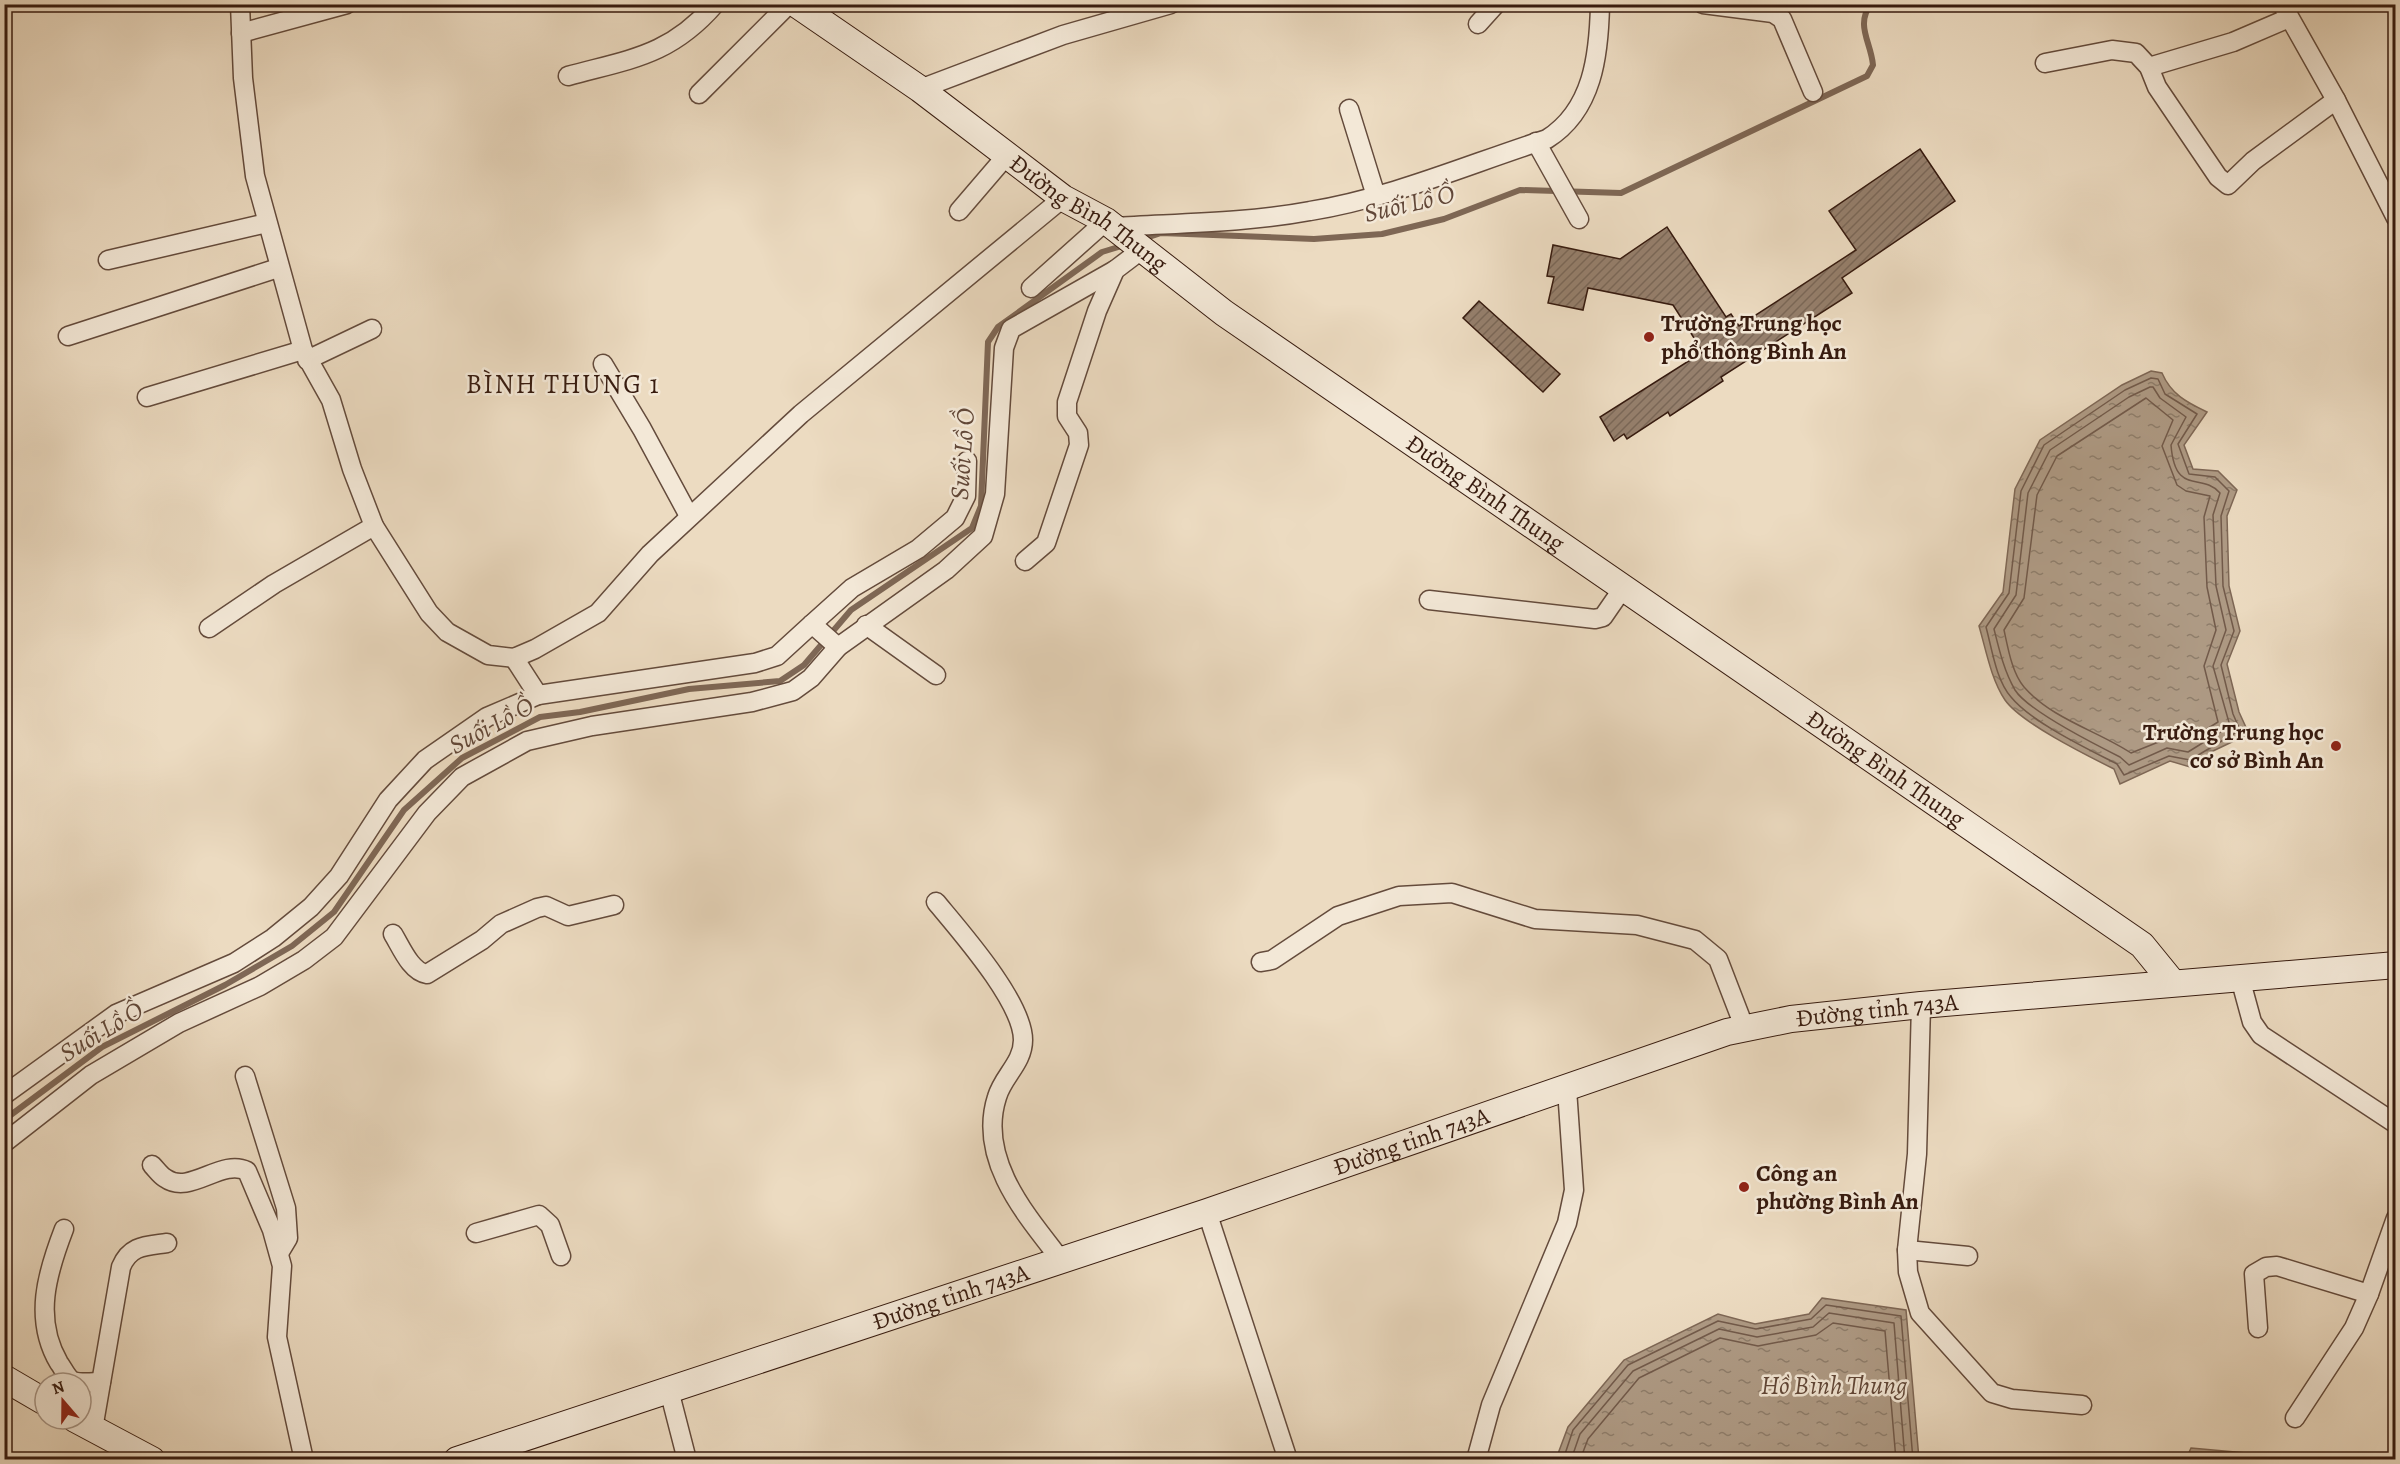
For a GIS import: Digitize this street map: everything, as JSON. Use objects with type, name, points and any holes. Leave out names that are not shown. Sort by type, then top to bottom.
[{"type":"main road","name":"Đường Bình Thung","points":[[796,4],[920,89],[1063,198],[1124,234],[1224,313],[2142,945],[2173,983]]},
{"type":"main road","name":"Đường tỉnh 743A","points":[[458,1460],[1206,1212],[1727,1032],[1791,1019],[1921,1005],[2396,965]]},
{"type":"main road","points":[[4,1378],[33,1395]]},
{"type":"main road","points":[[93,1429],[152,1460]]},
{"type":"street","points":[[240,4],[247,122],[255,176],[278,268],[305,355],[331,400],[352,469],[375,526],[429,613],[447,632],[488,655],[514,658],[535,649],[598,613],[650,554],[801,414],[1063,198]]},
{"type":"street","points":[[241,33],[347,4]]},
{"type":"street","points":[[568,76],[656,52],[697,25],[715,4]]},
{"type":"street","points":[[699,94],[789,4]]},
{"type":"street","points":[[920,89],[1063,35],[1171,4]]},
{"type":"street","points":[[1478,24],[1496,4]]},
{"type":"street","points":[[1030,288],[1124,234],[1312,211],[1376,196],[1536,142],[1562,129],[1577,113],[1588,88],[1599,45],[1600,4]]},
{"type":"street","points":[[1703,4],[1773,13],[1782,19],[1813,92]]},
{"type":"street","points":[[2149,67],[2233,42],[2286,11],[2336,100],[2396,218]]},
{"type":"street","points":[[2045,63],[2112,50],[2136,53],[2149,67],[2157,87],[2218,177],[2228,185],[2253,162],[2336,100]]},
{"type":"street","points":[[1349,109],[1376,196]]},
{"type":"street","points":[[1536,142],[1576,211]]},
{"type":"street","points":[[959,211],[1007,155]]},
{"type":"street","points":[[108,260],[267,223]]},
{"type":"street","points":[[1025,561],[1046,543],[1079,445],[1078,433],[1067,416],[1067,402],[1097,311],[1115,270],[1124,234]]},
{"type":"street","points":[[68,336],[278,268]]},
{"type":"street","points":[[4,1143],[91,1075],[179,1023],[260,986],[304,960],[334,937],[427,813],[462,777],[527,741],[592,726],[752,702],[793,692],[811,678],[838,647],[946,570],[983,536],[995,494],[1004,348],[1011,329],[1115,270]]},
{"type":"street","points":[[147,397],[305,355],[372,329]]},
{"type":"street","points":[[603,364],[689,516]]},
{"type":"street","points":[[4,1095],[116,1014],[234,963],[273,938],[311,907],[339,876],[388,800],[425,760],[487,717],[538,695],[585,690],[673,673],[755,663],[777,656],[814,626],[852,588],[918,549],[955,518],[966,496],[967,461]]},
{"type":"street","points":[[209,628],[274,584],[375,526]]},
{"type":"street","points":[[1429,600],[1595,619],[1603,617],[1623,588]]},
{"type":"street","points":[[866,625],[936,675]]},
{"type":"street","points":[[814,626],[838,647]]},
{"type":"street","points":[[514,658],[538,695]]},
{"type":"street","points":[[1261,962],[1272,960],[1338,916],[1399,896],[1452,893],[1534,919],[1637,925],[1695,940],[1718,959],[1745,1029]]},
{"type":"street","points":[[936,902],[965,936],[1008,999],[1020,1022],[1023,1039],[1021,1055],[997,1095],[992,1124],[998,1158],[1013,1196],[1061,1260]]},
{"type":"street","points":[[393,934],[414,968],[420,973],[427,974],[482,940],[501,924],[537,908],[546,906],[568,916],[614,905]]},
{"type":"street","points":[[2240,978],[2252,1022],[2260,1035],[2396,1124]]},
{"type":"street","points":[[1921,1005],[1917,1154],[1906,1250],[1908,1272],[1920,1313],[1992,1393],[2012,1398],[2082,1405]]},
{"type":"street","points":[[245,1076],[286,1208],[288,1238],[279,1253]]},
{"type":"street","points":[[1476,1460],[1491,1405],[1567,1223],[1574,1190],[1567,1089]]},
{"type":"street","points":[[246,1171],[270,1154]]},
{"type":"street","points":[[152,1165],[165,1179],[182,1183],[229,1168],[238,1167],[246,1171],[272,1230],[282,1266],[277,1337],[304,1460]]},
{"type":"street","points":[[1206,1212],[1288,1460]]},
{"type":"street","points":[[477,1233],[539,1215],[550,1226],[561,1256]]},
{"type":"street","points":[[2295,1418],[2355,1328],[2396,1218]]},
{"type":"street","points":[[64,1229],[52,1261],[46,1290],[45,1331],[53,1352],[68,1376],[74,1381],[101,1382]]},
{"type":"street","points":[[93,1402],[101,1382],[116,1289],[126,1254],[135,1248],[167,1243]]},
{"type":"street","points":[[1906,1250],[1968,1256]]},
{"type":"street","points":[[2258,1328],[2254,1274],[2265,1267],[2277,1266],[2369,1294]]},
{"type":"street","points":[[669,1390],[687,1460]]},
{"type":"water","points":[[2151,371],[2162,373],[2170,387],[2180,397],[2207,412],[2184,445],[2193,469],[2218,471],[2237,490],[2227,516],[2229,586],[2240,631],[2227,664],[2239,712],[2249,734],[2213,751],[2190,767],[2170,761],[2120,784],[2114,769],[2040,729],[2013,709],[2000,692],[1992,674],[1979,626],[2003,592],[2015,489],[2040,440],[2122,385]]},
{"type":"water","name":"Hồ Bình Thung","points":[[1822,1298],[1906,1310],[1919,1459],[1556,1459],[1568,1427],[1624,1360],[1718,1314],[1755,1324],[1809,1314]]},
{"type":"water","points":[[2191,1448],[2312,1459],[2186,1459]]},
{"type":"building","points":[[1920,149],[1955,201],[1842,278],[1852,293],[1721,377],[1723,381],[1670,416],[1668,412],[1627,439],[1624,434],[1614,441],[1600,417],[1703,352],[1673,305],[1588,288],[1583,310],[1548,303],[1554,277],[1547,276],[1553,245],[1620,259],[1667,227],[1726,317],[1731,314],[1739,326],[1856,250],[1829,211]]},
{"type":"building","points":[[1479,301],[1560,374],[1543,392],[1463,318]]},
{"type":"waterway","name":"Suối Lồ Ồ","points":[[1140,240],[1161,233],[1314,239],[1382,234],[1444,219],[1520,190],[1621,193],[1867,76],[1873,65],[1865,34],[1864,19],[1871,4]]},
{"type":"waterway","name":"Suối Lồ Ồ","points":[[4,1120],[102,1047],[225,985],[292,946],[334,912],[404,810],[462,758],[540,717],[580,712],[689,689],[780,681],[804,665],[851,610],[972,528],[981,506],[988,342],[998,327],[1102,252],[1125,245]]},
{"type":"place","name":"Trường Trung học phổ thông Bình An","points":[[1649,337]]},
{"type":"place","name":"Trường Trung học cơ sở Bình An","points":[[2336,746]]},
{"type":"place","name":"Công an phường Bình An","points":[[1744,1187]]},
{"type":"district","name":"BÌNH THUNG 1","points":[[563,384]]}]
